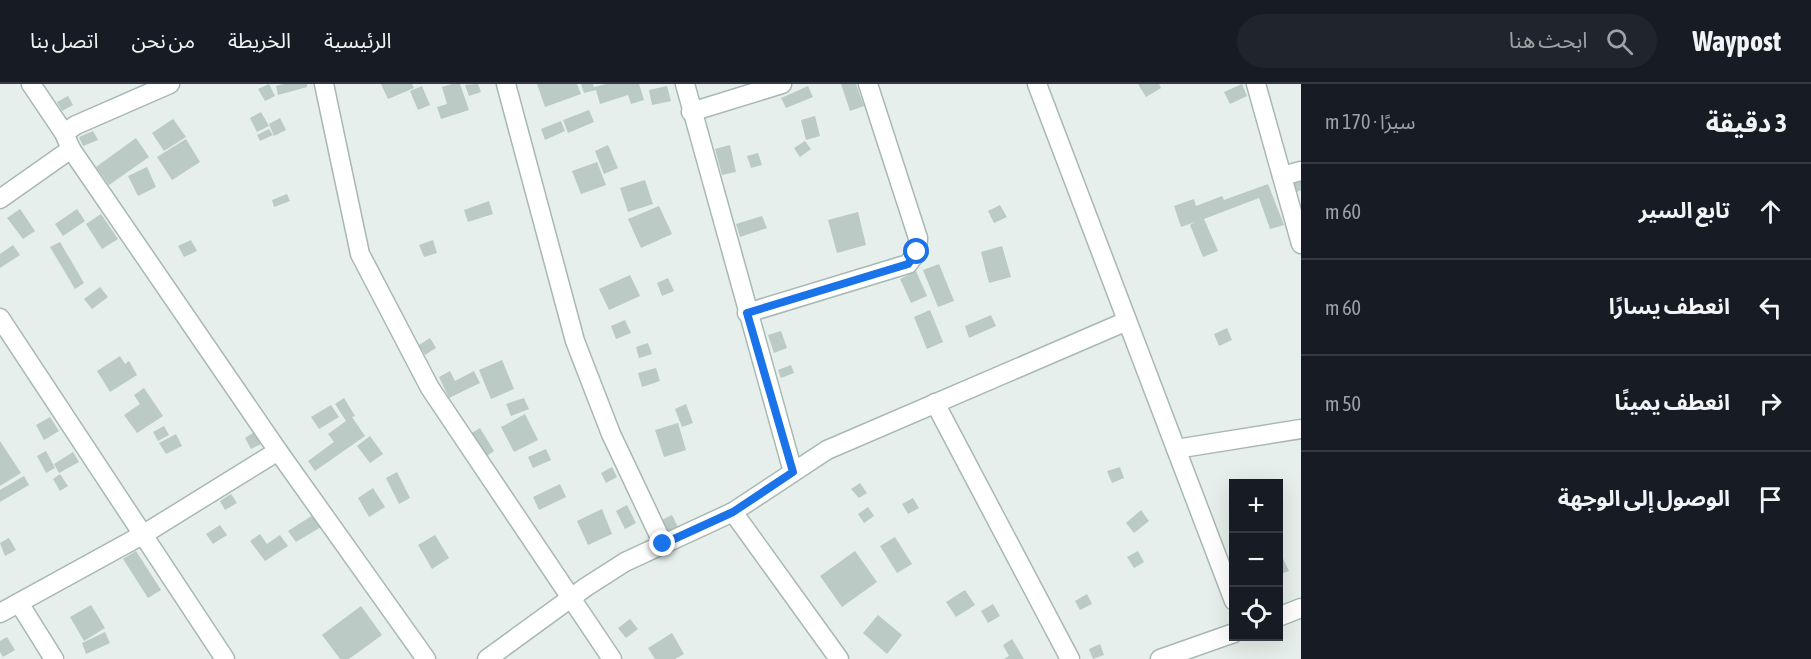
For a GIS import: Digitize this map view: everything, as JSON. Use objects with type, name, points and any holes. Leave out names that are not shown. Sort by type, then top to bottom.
[{"type":"street","points":[[31,84],[67,141],[278,451],[426,659]]},
{"type":"street","points":[[0,199],[67,141],[76,125],[170,84]]},
{"type":"street","points":[[324,84],[360,254],[430,388],[612,659]]},
{"type":"street","points":[[506,84],[575,341],[611,434],[663,544]]},
{"type":"street","points":[[685,84],[793,472]]},
{"type":"street","points":[[691,112],[782,84]]},
{"type":"street","points":[[747,313],[908,264],[917,252],[918,238],[868,84]]},
{"type":"street","points":[[1036,84],[1229,590]]},
{"type":"street","points":[[1256,84],[1301,244]]},
{"type":"street","points":[[1282,176],[1301,171]]},
{"type":"street","points":[[0,318],[225,659]]},
{"type":"street","points":[[487,659],[625,562],[733,512],[827,450],[1127,321]]},
{"type":"street","points":[[935,403],[1070,659]]},
{"type":"street","points":[[1176,449],[1301,429]]},
{"type":"street","points":[[0,614],[144,534],[278,451]]},
{"type":"street","points":[[733,512],[839,659]]},
{"type":"street","points":[[19,603],[54,659]]},
{"type":"street","points":[[1283,615],[1300,609]]},
{"type":"street","points":[[1160,659],[1229,634]]},
{"type":"building","points":[[269,84],[275,96],[265,101],[258,89]]},
{"type":"building","points":[[307,84],[307,87],[278,95],[276,86]]},
{"type":"building","points":[[381,84],[412,84],[414,88],[388,99]]},
{"type":"building","points":[[460,84],[469,110],[441,119],[437,107],[447,104],[442,87]]},
{"type":"building","points":[[478,84],[481,92],[469,96],[465,85]]},
{"type":"building","points":[[537,84],[577,84],[581,94],[545,107]]},
{"type":"building","points":[[581,84],[593,84],[594,87],[606,84],[639,84],[644,100],[631,104],[628,95],[600,104],[596,90],[584,93]]},
{"type":"building","points":[[841,84],[856,84],[864,106],[850,111]]},
{"type":"building","points":[[1138,84],[1159,84],[1161,88],[1146,97]]},
{"type":"building","points":[[1242,84],[1247,96],[1230,104],[1224,92]]},
{"type":"building","points":[[422,86],[430,105],[418,110],[410,91]]},
{"type":"building","points":[[667,86],[671,101],[652,105],[649,90]]},
{"type":"building","points":[[808,86],[813,97],[786,108],[781,98]]},
{"type":"building","points":[[68,96],[73,105],[62,111],[57,102]]},
{"type":"building","points":[[589,110],[594,122],[568,133],[563,120]]},
{"type":"building","points":[[261,112],[269,126],[257,132],[250,118]]},
{"type":"building","points":[[815,116],[820,136],[806,140],[801,120]]},
{"type":"building","points":[[280,118],[286,130],[274,136],[269,124]]},
{"type":"building","points":[[173,119],[186,137],[164,151],[152,133]]},
{"type":"building","points":[[561,121],[565,131],[545,140],[541,129]]},
{"type":"building","points":[[269,129],[273,135],[260,141],[257,135]]},
{"type":"building","points":[[93,131],[98,140],[83,146],[79,137]]},
{"type":"building","points":[[136,138],[149,157],[109,185],[96,167]]},
{"type":"building","points":[[186,139],[200,162],[172,180],[157,157]]},
{"type":"building","points":[[805,141],[811,149],[800,157],[794,148]]},
{"type":"building","points":[[608,145],[618,168],[604,174],[595,151]]},
{"type":"building","points":[[730,145],[736,172],[722,175],[715,149]]},
{"type":"building","points":[[758,153],[762,165],[751,168],[747,156]]},
{"type":"building","points":[[597,162],[606,185],[581,194],[572,171]]},
{"type":"building","points":[[147,167],[156,187],[138,196],[128,176]]},
{"type":"building","points":[[1301,176],[1301,190],[1297,192],[1291,180]]},
{"type":"building","points":[[645,180],[653,204],[628,212],[620,188]]},
{"type":"building","points":[[1268,184],[1284,225],[1270,229],[1259,198],[1204,219],[1218,251],[1203,257],[1190,225],[1195,222],[1181,227],[1174,206],[1194,199],[1196,206],[1222,196],[1224,200]]},
{"type":"building","points":[[287,194],[290,201],[274,207],[272,200]]},
{"type":"building","points":[[489,201],[493,214],[468,222],[464,210]]},
{"type":"building","points":[[1000,205],[1007,217],[994,223],[988,211]]},
{"type":"building","points":[[659,206],[672,234],[641,248],[628,219]]},
{"type":"building","points":[[20,209],[35,231],[23,239],[7,218]]},
{"type":"building","points":[[77,209],[85,221],[63,236],[55,224]]},
{"type":"building","points":[[858,212],[866,245],[837,253],[828,220]]},
{"type":"building","points":[[101,214],[118,239],[102,249],[86,224]]},
{"type":"building","points":[[762,216],[767,228],[740,237],[736,224]]},
{"type":"building","points":[[191,240],[197,251],[184,257],[178,246]]},
{"type":"building","points":[[433,240],[437,253],[424,257],[419,245]]},
{"type":"building","points":[[60,242],[84,283],[75,289],[50,247]]},
{"type":"building","points":[[13,245],[20,255],[0,268],[0,254]]},
{"type":"building","points":[[1002,246],[1011,277],[989,283],[981,252]]},
{"type":"building","points":[[939,264],[954,301],[938,307],[923,270]]},
{"type":"building","points":[[916,271],[927,296],[911,303],[900,279]]},
{"type":"building","points":[[630,275],[640,296],[609,310],[599,289]]},
{"type":"building","points":[[668,278],[674,291],[662,296],[657,283]]},
{"type":"building","points":[[100,287],[108,297],[92,309],[84,299]]},
{"type":"building","points":[[930,310],[943,342],[927,349],[914,317]]},
{"type":"building","points":[[991,315],[996,326],[969,338],[965,326]]},
{"type":"building","points":[[625,320],[631,333],[616,339],[611,326]]},
{"type":"building","points":[[1227,328],[1232,340],[1219,346],[1214,334]]},
{"type":"building","points":[[781,331],[787,348],[774,353],[768,335]]},
{"type":"building","points":[[430,338],[436,348],[425,355],[419,345]]},
{"type":"building","points":[[648,343],[652,354],[639,358],[636,347]]},
{"type":"building","points":[[120,356],[125,364],[129,361],[137,375],[110,392],[97,371]]},
{"type":"building","points":[[502,360],[514,389],[491,399],[479,370]]},
{"type":"building","points":[[791,365],[794,373],[781,378],[778,370]]},
{"type":"building","points":[[656,368],[660,381],[642,387],[638,373]]},
{"type":"building","points":[[450,371],[455,381],[474,371],[480,383],[449,398],[439,377]]},
{"type":"building","points":[[144,388],[163,416],[137,433],[124,415],[140,404],[134,395]]},
{"type":"building","points":[[344,398],[355,416],[352,417],[365,436],[315,471],[308,461],[334,442],[328,434],[346,421],[335,404]]},
{"type":"building","points":[[524,398],[529,409],[511,416],[506,404]]},
{"type":"building","points":[[686,404],[693,423],[682,427],[675,409]]},
{"type":"building","points":[[331,405],[339,417],[319,429],[311,417]]},
{"type":"building","points":[[525,414],[538,440],[514,452],[501,427]]},
{"type":"building","points":[[50,417],[59,431],[44,440],[36,425]]},
{"type":"building","points":[[678,423],[686,450],[664,457],[655,430]]},
{"type":"building","points":[[164,426],[169,435],[158,441],[153,432]]},
{"type":"building","points":[[480,428],[494,451],[484,458],[470,434]]},
{"type":"building","points":[[256,431],[263,443],[251,449],[245,438]]},
{"type":"building","points":[[176,434],[182,446],[166,454],[159,443]]},
{"type":"building","points":[[370,436],[383,454],[370,463],[357,446]]},
{"type":"building","points":[[0,441],[21,473],[0,486]]},
{"type":"building","points":[[546,449],[551,460],[533,468],[528,457]]},
{"type":"building","points":[[46,451],[55,468],[46,473],[37,456]]},
{"type":"building","points":[[73,452],[79,462],[59,473],[54,464]]},
{"type":"building","points":[[612,467],[617,477],[606,483],[601,473]]},
{"type":"building","points":[[1120,467],[1124,478],[1112,483],[1107,471]]},
{"type":"building","points":[[397,472],[410,498],[399,504],[386,478]]},
{"type":"building","points":[[60,474],[68,486],[60,491],[53,479]]},
{"type":"building","points":[[24,476],[29,485],[0,502],[0,490]]},
{"type":"building","points":[[860,483],[867,493],[859,498],[851,489]]},
{"type":"building","points":[[560,484],[566,497],[539,510],[533,497]]},
{"type":"building","points":[[373,488],[385,507],[369,517],[358,498]]},
{"type":"building","points":[[231,494],[237,503],[225,510],[220,501]]},
{"type":"building","points":[[913,498],[919,508],[908,514],[902,504]]},
{"type":"building","points":[[627,505],[636,523],[625,529],[616,511]]},
{"type":"building","points":[[868,507],[874,516],[864,523],[858,514]]},
{"type":"building","points":[[602,509],[612,534],[588,545],[577,521]]},
{"type":"building","points":[[1141,510],[1149,521],[1134,533],[1126,523]]},
{"type":"building","points":[[313,515],[321,527],[296,542],[288,531]]},
{"type":"building","points":[[672,515],[678,527],[667,532],[662,520]]},
{"type":"building","points":[[220,525],[227,535],[213,544],[206,534]]},
{"type":"building","points":[[260,534],[267,544],[280,535],[288,546],[265,561],[250,541]]},
{"type":"building","points":[[435,535],[449,558],[432,569],[418,545]]},
{"type":"building","points":[[895,537],[912,564],[897,573],[880,546]]},
{"type":"building","points":[[9,538],[16,550],[5,556],[0,543]]},
{"type":"building","points":[[136,551],[161,590],[148,598],[123,559]]},
{"type":"building","points":[[855,551],[877,582],[842,607],[820,576]]},
{"type":"building","points":[[1138,551],[1144,562],[1134,568],[1127,557]]},
{"type":"building","points":[[1283,558],[1289,571],[1283,573]]},
{"type":"building","points":[[965,590],[975,605],[956,617],[946,602]]},
{"type":"building","points":[[1087,594],[1092,604],[1080,610],[1075,601]]},
{"type":"building","points":[[993,604],[1000,616],[988,623],[981,611]]},
{"type":"building","points":[[91,605],[105,628],[84,641],[70,617]]},
{"type":"building","points":[[361,606],[382,635],[349,659],[340,659],[322,635]]},
{"type":"building","points":[[878,615],[902,635],[887,654],[863,633]]},
{"type":"building","points":[[630,619],[638,629],[626,638],[618,628]]},
{"type":"building","points":[[105,632],[110,643],[86,654],[82,643]]},
{"type":"building","points":[[672,633],[684,654],[675,659],[655,659],[648,648]]},
{"type":"building","points":[[7,637],[15,650],[3,657],[0,652],[0,641]]},
{"type":"building","points":[[1012,639],[1024,659],[1004,659],[1009,656],[1003,645]]},
{"type":"building","points":[[1100,644],[1104,655],[1093,659],[1089,649]]},
{"type":"route","points":[[663,544],[733,512],[793,472],[747,313],[908,264],[917,252]]}]
